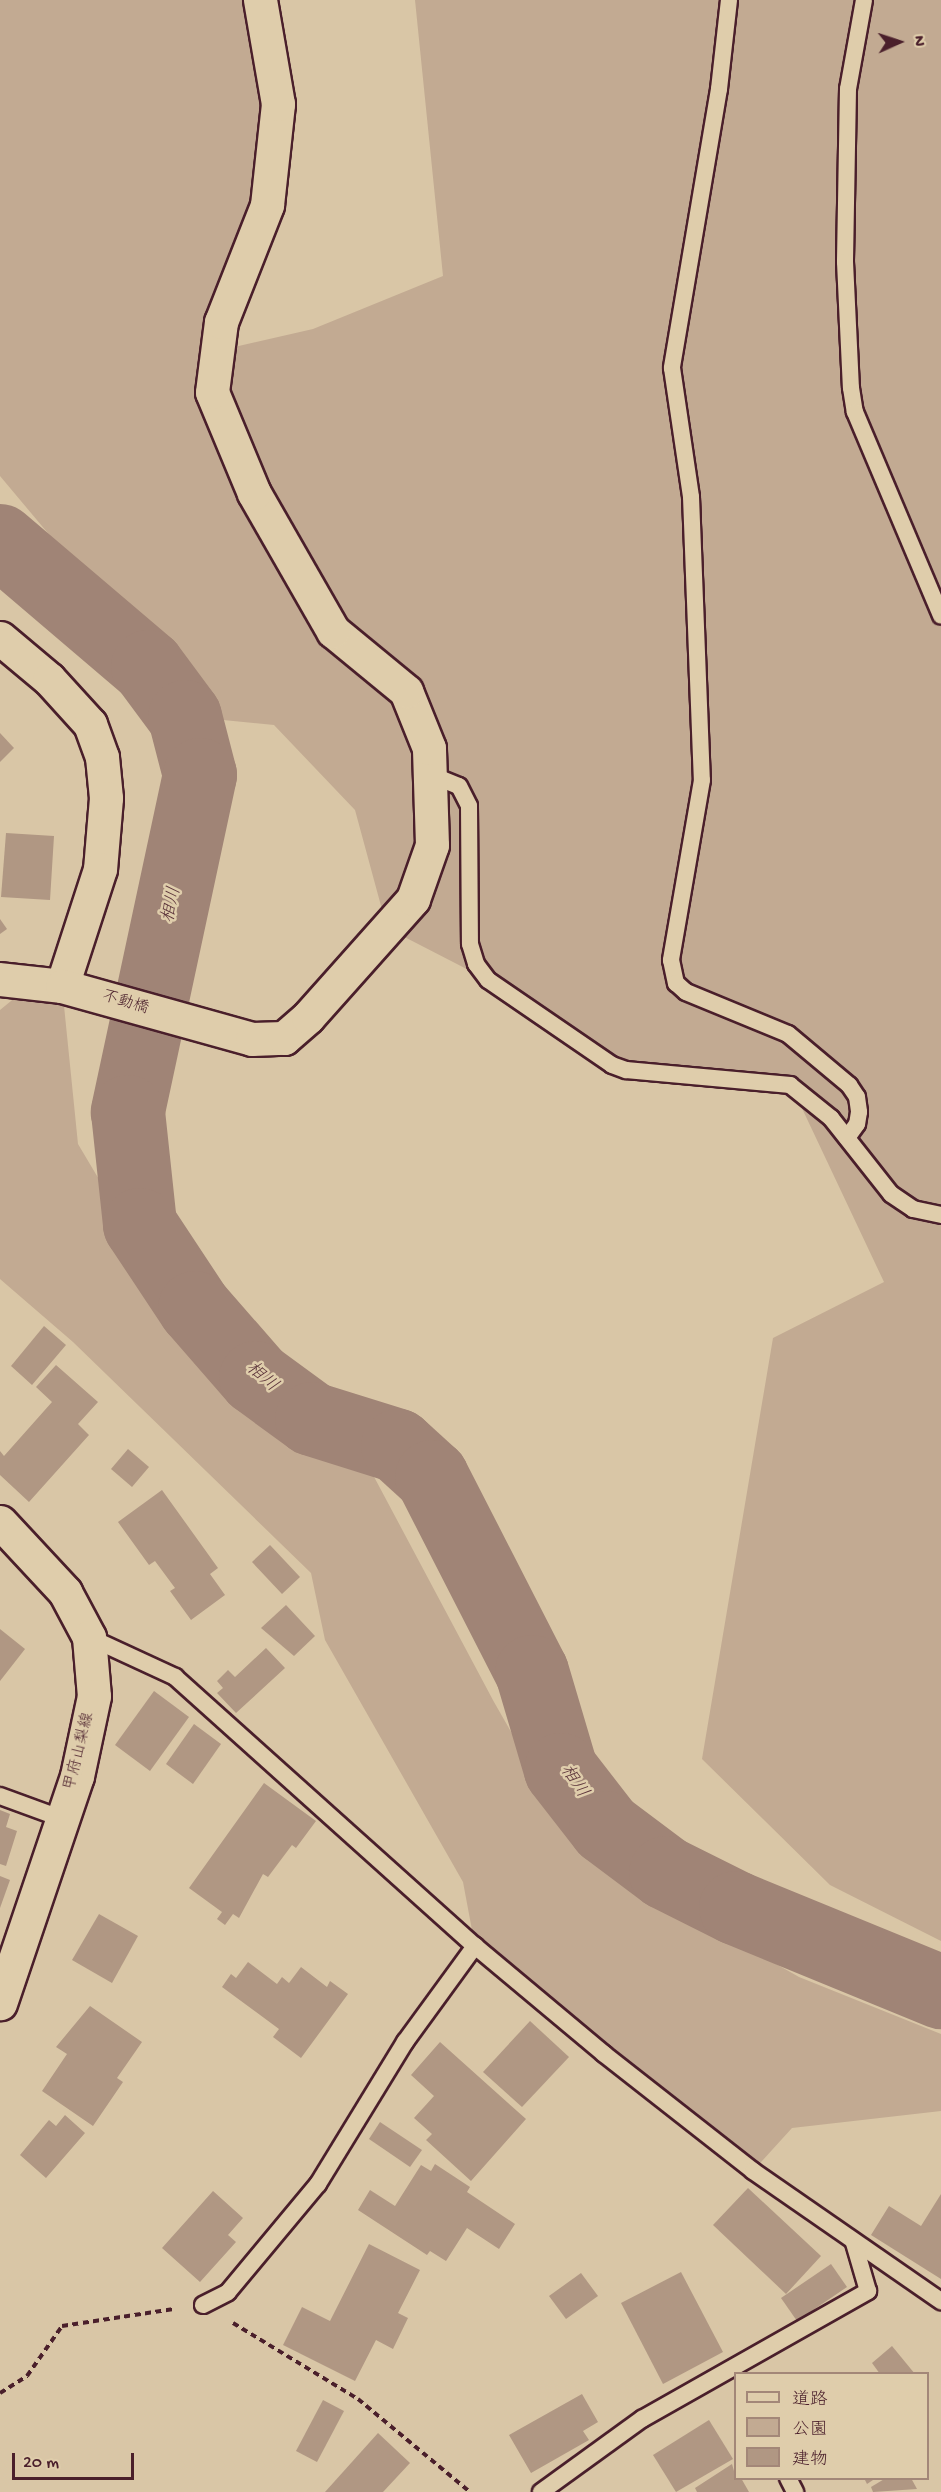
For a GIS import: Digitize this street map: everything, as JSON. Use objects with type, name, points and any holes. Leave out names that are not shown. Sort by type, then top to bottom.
[{"type":"street","name":"不動橋","points":[[0,979],[62,986],[252,1040],[284,1038],[308,1017],[413,899],[432,845],[429,748],[406,691],[333,631],[254,493],[212,392],[220,322],[267,205],[278,104],[260,0]]},
{"type":"street","points":[[0,638],[49,679],[90,724],[102,756],[106,798],[100,869],[62,986]]},
{"type":"street","name":"甲府山梨線","points":[[0,1522],[65,1592],[89,1637],[94,1696],[77,1776],[0,2002]]},
{"type":"lane","points":[[729,0],[719,89],[672,368],[692,496],[702,780],[671,960],[676,982],[686,992],[789,1034],[849,1085],[856,1097],[859,1112],[857,1125],[847,1138]]},
{"type":"lane","points":[[864,0],[848,89],[844,262],[851,388],[855,412],[941,616]]},
{"type":"lane","points":[[429,774],[459,786],[469,806],[470,944],[476,964],[488,980],[612,1065],[626,1070],[790,1085],[831,1118],[891,1194],[913,1209],[941,1215]]},
{"type":"lane","points":[[89,1637],[175,1677],[475,1946],[622,2069],[753,2171],[941,2301]]},
{"type":"lane","points":[[0,1796],[63,1819]]},
{"type":"lane","points":[[203,2305],[228,2292],[318,2184],[405,2042],[475,1946]]},
{"type":"lane","points":[[541,2492],[642,2419],[734,2371],[868,2292],[854,2243]]},
{"type":"path","points":[[0,2393],[27,2376],[62,2326],[203,2305],[358,2399],[470,2492]]},
{"type":"green space","points":[[0,0],[260,0],[278,104],[217,351],[313,329],[443,276],[415,0],[941,0],[941,1941],[830,1885],[702,1759],[773,1338],[884,1282],[791,1085],[626,1070],[488,980],[387,928],[355,810],[274,725],[203,718],[0,476]]},
{"type":"green space","points":[[33,983],[62,986],[78,1144],[176,1309],[277,1410],[337,1438],[372,1473],[494,1702],[580,1852],[799,1977],[941,2034],[941,2111],[792,2128],[753,2171],[475,1946],[463,1882],[325,1640],[311,1573],[73,1342],[0,1279],[0,1010]]},
{"type":"building","points":[[0,733],[14,748],[0,762]]},
{"type":"building","points":[[6,833],[54,836],[50,900],[1,897]]},
{"type":"building","points":[[0,919],[7,929],[0,934]]},
{"type":"building","points":[[44,1326],[66,1345],[32,1385],[11,1366]]},
{"type":"building","points":[[56,1365],[98,1402],[78,1424],[89,1435],[29,1502],[0,1475],[0,1451],[4,1456],[52,1402],[36,1387]]},
{"type":"building","points":[[128,1449],[149,1467],[132,1487],[111,1469]]},
{"type":"building","points":[[162,1490],[218,1568],[210,1574],[225,1595],[191,1620],[170,1591],[175,1588],[155,1561],[149,1565],[118,1522]]},
{"type":"building","points":[[270,1545],[300,1577],[282,1594],[252,1562]]},
{"type":"building","points":[[286,1605],[315,1636],[294,1656],[261,1628]]},
{"type":"building","points":[[0,1629],[25,1649],[0,1681]]},
{"type":"building","points":[[266,1648],[285,1668],[236,1713],[217,1693],[223,1688],[217,1681],[228,1670],[235,1677]]},
{"type":"building","points":[[154,1691],[189,1717],[150,1771],[115,1745]]},
{"type":"building","points":[[194,1724],[221,1744],[193,1784],[166,1764]]},
{"type":"building","points":[[264,1783],[316,1821],[296,1848],[292,1845],[268,1877],[263,1874],[239,1918],[233,1914],[225,1925],[217,1919],[222,1912],[189,1888]]},
{"type":"building","points":[[0,1810],[10,1814],[6,1827],[17,1831],[6,1866],[0,1864]]},
{"type":"building","points":[[0,1876],[10,1880],[0,1908]]},
{"type":"building","points":[[99,1914],[138,1936],[112,1983],[72,1960]]},
{"type":"building","points":[[248,1962],[277,1984],[282,1977],[289,1983],[301,1967],[327,1987],[330,1981],[348,1994],[301,2058],[273,2037],[279,2029],[222,1987],[231,1974],[236,1978]]},
{"type":"building","points":[[90,2006],[142,2042],[117,2078],[123,2082],[93,2126],[42,2091],[67,2054],[56,2047]]},
{"type":"building","points":[[530,2021],[569,2057],[522,2107],[483,2072]]},
{"type":"building","points":[[440,2042],[526,2119],[471,2181],[426,2140],[432,2134],[414,2118],[434,2096],[411,2075]]},
{"type":"building","points":[[65,2115],[85,2133],[46,2178],[20,2155],[49,2120],[56,2126]]},
{"type":"building","points":[[380,2122],[422,2150],[410,2167],[369,2139]]},
{"type":"building","points":[[435,2164],[470,2187],[467,2192],[515,2224],[499,2249],[467,2228],[446,2261],[430,2251],[427,2255],[358,2210],[370,2190],[395,2206],[421,2165],[431,2171]]},
{"type":"building","points":[[748,2188],[821,2256],[786,2294],[713,2225]]},
{"type":"building","points":[[213,2191],[243,2218],[228,2235],[236,2242],[200,2282],[162,2248]]},
{"type":"building","points":[[941,2194],[941,2279],[871,2235],[889,2206],[921,2226]]},
{"type":"building","points":[[369,2244],[420,2270],[398,2313],[408,2318],[393,2349],[376,2340],[355,2381],[283,2345],[302,2307],[330,2321]]},
{"type":"building","points":[[831,2264],[847,2287],[797,2321],[781,2298]]},
{"type":"building","points":[[681,2272],[723,2352],[663,2384],[621,2303]]},
{"type":"building","points":[[581,2273],[598,2296],[566,2319],[549,2296]]},
{"type":"building","points":[[892,2346],[913,2372],[879,2372],[872,2363]]},
{"type":"building","points":[[582,2394],[598,2422],[583,2431],[589,2440],[531,2473],[509,2435]]},
{"type":"building","points":[[323,2400],[344,2411],[317,2462],[296,2451]]},
{"type":"building","points":[[709,2420],[733,2459],[676,2492],[653,2455]]},
{"type":"building","points":[[378,2433],[410,2463],[383,2492],[325,2492]]},
{"type":"building","points":[[732,2464],[734,2480],[742,2480],[749,2492],[697,2492],[695,2488]]},
{"type":"building","points":[[883,2480],[912,2480],[917,2489],[873,2492],[871,2487]]},
{"type":"waterway","name":"相川","points":[[0,541],[148,667],[185,717],[200,775],[128,1112],[140,1225],[195,1308],[256,1378],[312,1419],[398,1446],[432,1477],[532,1672],[561,1770],[606,1828],[666,1873],[736,1908],[941,1992]]}]
